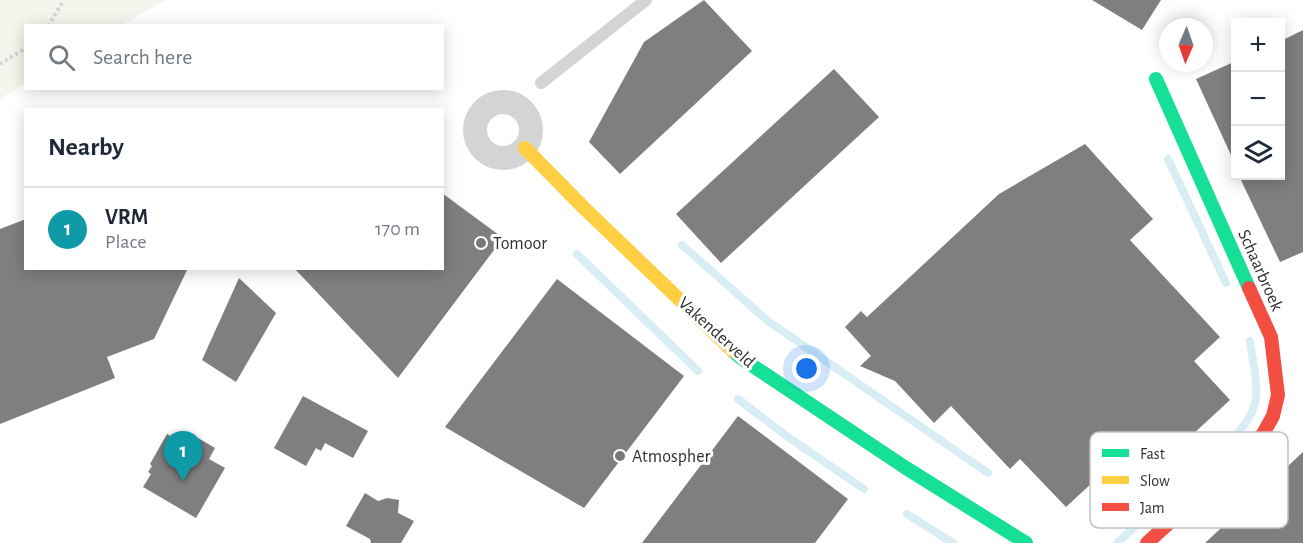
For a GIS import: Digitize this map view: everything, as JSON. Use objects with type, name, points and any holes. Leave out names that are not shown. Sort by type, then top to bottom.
[{"type":"street","name":"Schaarbroek","points":[[1156,79],[1271,337],[1278,395],[1273,416],[1264,432]]},
{"type":"street","name":"Vakenderveld","points":[[525,148],[583,207],[741,358],[906,468],[1026,543]]},
{"type":"street","name":"Schaarbroek","points":[[1147,543],[1164,528]]},
{"type":"lane","points":[[541,83],[646,0]]},
{"type":"path","points":[[49,24],[64,0]]},
{"type":"path","points":[[0,64],[24,49]]},
{"type":"shaded area","points":[[0,0],[165,0],[124,24],[24,24],[24,84],[0,99]]},
{"type":"building","points":[[704,0],[752,51],[620,174],[589,142],[644,42]]},
{"type":"building","points":[[1092,0],[1161,0],[1142,30]]},
{"type":"building","points":[[1303,30],[1303,252],[1280,262],[1241,180],[1285,180],[1285,39]]},
{"type":"building","points":[[1231,63],[1231,155],[1196,79]]},
{"type":"building","points":[[834,69],[879,117],[721,263],[676,214]]},
{"type":"building","points":[[1085,144],[1153,219],[1130,240],[1220,337],[1194,361],[1230,400],[1195,432],[1090,432],[1090,485],[1066,507],[1020,459],[1010,469],[951,406],[934,423],[895,381],[860,366],[871,356],[845,327],[861,311],[867,317],[999,194]]},
{"type":"building","points":[[444,194],[503,238],[398,378],[296,270],[444,270]]},
{"type":"building","points":[[24,220],[24,270],[187,270],[154,339],[107,357],[115,378],[0,424],[0,229]]},
{"type":"building","points":[[239,278],[276,313],[236,382],[202,360]]},
{"type":"building","points":[[557,279],[684,376],[584,508],[445,427]]},
{"type":"building","points":[[303,396],[368,431],[353,458],[325,443],[321,451],[316,448],[306,466],[274,448]]},
{"type":"building","points":[[738,416],[848,499],[815,543],[642,543]]},
{"type":"building","points":[[167,434],[192,448],[198,438],[215,448],[209,459],[225,468],[196,518],[143,487],[151,474],[148,472],[152,466],[150,464]]},
{"type":"building","points":[[1303,452],[1303,543],[1205,543],[1221,528],[1288,528],[1288,466]]},
{"type":"building","points":[[365,493],[378,501],[387,498],[399,500],[398,513],[414,521],[401,543],[371,543],[370,539],[346,526]]},
{"type":"waterway","points":[[1168,159],[1226,283]]},
{"type":"waterway","points":[[682,245],[768,321],[988,473]]},
{"type":"waterway","points":[[577,254],[698,371]]},
{"type":"waterway","points":[[1239,432],[1254,408],[1256,397],[1250,341]]},
{"type":"waterway","points":[[738,399],[788,437],[864,489]]},
{"type":"waterway","points":[[907,514],[953,543]]},
{"type":"waterway","points":[[1117,543],[1133,528]]},
{"type":"traffic: fast","points":[[1156,79],[1249,288]]},
{"type":"traffic: fast","points":[[733,351],[906,468],[1026,543]]},
{"type":"traffic: slow","points":[[525,148],[733,351]]},
{"type":"traffic: jam","points":[[1249,288],[1271,337],[1278,395],[1273,416],[1264,432]]},
{"type":"traffic: jam","points":[[1147,543],[1164,528]]},
{"type":"place","name":"Tomoor","points":[[481,243]]},
{"type":"place","name":"Atmospher","points":[[620,456]]},
{"type":"place","name":"VRM","points":[[183,481]]}]
